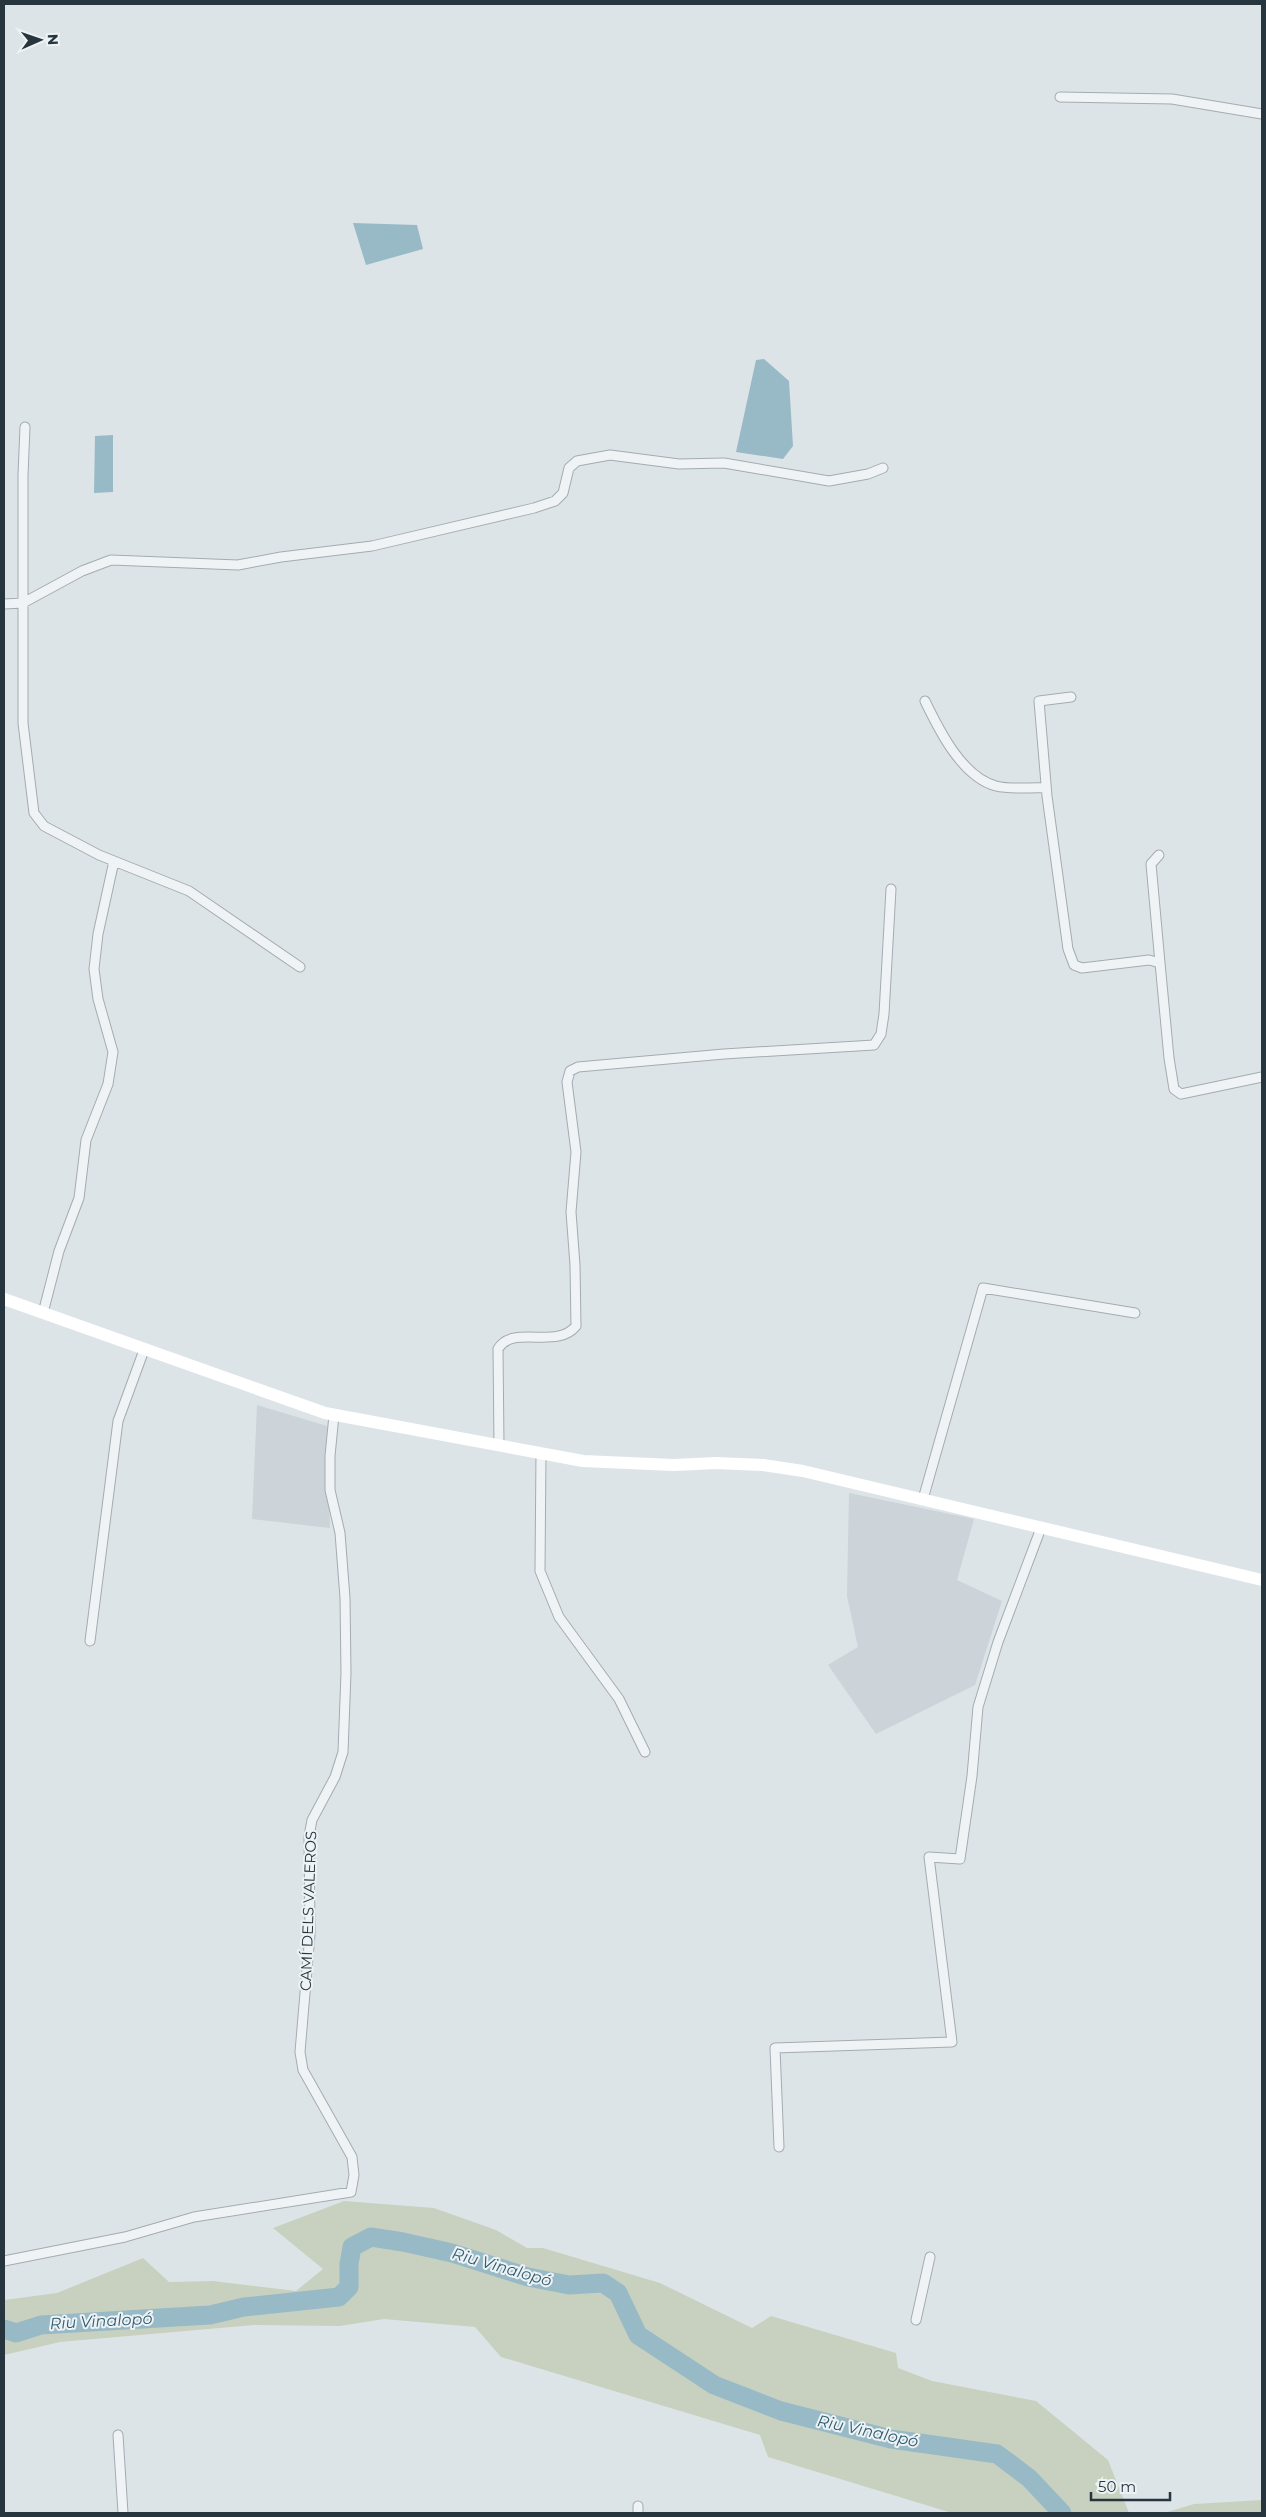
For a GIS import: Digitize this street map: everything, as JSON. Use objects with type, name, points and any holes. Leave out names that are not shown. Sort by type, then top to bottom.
[{"type":"main road","points":[[4,1299],[276,1397],[334,1415],[583,1460],[674,1465],[716,1463],[763,1465],[803,1471],[1262,1580]]},
{"type":"street","points":[[1060,97],[1172,99],[1262,114]]},
{"type":"street","points":[[25,427],[23,475],[22,723],[34,813],[44,826],[114,861],[189,891],[300,966]]},
{"type":"street","points":[[4,604],[23,603],[82,570],[111,560],[238,565],[281,557],[372,546],[534,508],[555,501],[563,493],[569,468],[577,461],[610,455],[679,464],[724,464],[829,481],[868,474],[883,468]]},
{"type":"street","points":[[1071,697],[1039,701],[1046,788],[1068,949],[1074,965],[1082,968],[1149,960],[1160,963]]},
{"type":"street","points":[[925,701],[942,737],[977,778],[996,786],[1046,788]]},
{"type":"street","points":[[1159,855],[1151,864],[1169,1058],[1174,1089],[1181,1094],[1262,1077]]},
{"type":"street","points":[[43,1314],[59,1251],[79,1198],[86,1140],[108,1084],[113,1052],[98,999],[94,969],[98,934],[114,861]]},
{"type":"street","points":[[499,1445],[498,1349],[502,1342],[510,1338],[559,1337],[570,1334],[576,1326],[576,1265],[571,1212],[576,1152],[567,1082],[570,1071],[578,1067],[724,1054],[874,1045],[881,1034],[884,1014],[890,889]]},
{"type":"street","points":[[923,1499],[983,1288],[1135,1314]]},
{"type":"street","points":[[90,1640],[118,1421],[144,1350]]},
{"type":"street","name":"CAMÍ DELS VALEROS","points":[[4,2261],[108,2241],[194,2217],[351,2192],[354,2176],[352,2157],[303,2070],[300,2052],[310,1934],[309,1836],[312,1820],[335,1777],[343,1752],[346,1673],[345,1598],[340,1533],[330,1490],[330,1456],[334,1415]]},
{"type":"street","points":[[541,1453],[540,1571],[559,1617],[619,1699],[645,1752]]},
{"type":"street","points":[[780,2147],[775,2048],[952,2042],[929,1857],[960,1859],[972,1776],[978,1707],[998,1642],[1040,1528]]},
{"type":"street","points":[[916,2320],[930,2257]]},
{"type":"street","points":[[118,2435],[123,2513]]},
{"type":"shaded area","points":[[257,1405],[327,1426],[330,1528],[252,1519]]},
{"type":"shaded area","points":[[849,1493],[974,1519],[957,1580],[1002,1601],[975,1685],[876,1734],[828,1665],[858,1647],[847,1596]]},
{"type":"green space","points":[[344,2201],[434,2208],[496,2230],[527,2248],[543,2248],[660,2283],[752,2328],[771,2316],[896,2353],[898,2368],[932,2381],[1036,2401],[1108,2460],[1129,2513],[952,2513],[768,2457],[760,2435],[501,2357],[475,2327],[384,2319],[340,2326],[254,2325],[60,2342],[4,2355],[4,2300],[57,2293],[143,2258],[169,2282],[213,2281],[296,2291],[323,2269],[273,2228]]},
{"type":"green space","points":[[1262,2500],[1262,2513],[1164,2513],[1194,2504]]},
{"type":"water","points":[[353,223],[417,225],[423,249],[366,265]]},
{"type":"water","points":[[764,359],[789,381],[793,446],[783,459],[736,452],[756,360]]},
{"type":"water","points":[[113,435],[113,492],[94,493],[95,436]]},
{"type":"waterway","name":"Riu Vinalopó","points":[[4,2329],[16,2333],[41,2325],[210,2315],[244,2307],[339,2297],[349,2287],[349,2264],[352,2247],[371,2237],[403,2242],[452,2253],[528,2277],[569,2285],[603,2283],[618,2293],[638,2335],[714,2385],[781,2411],[891,2439],[997,2454],[1029,2478],[1062,2513]]}]
